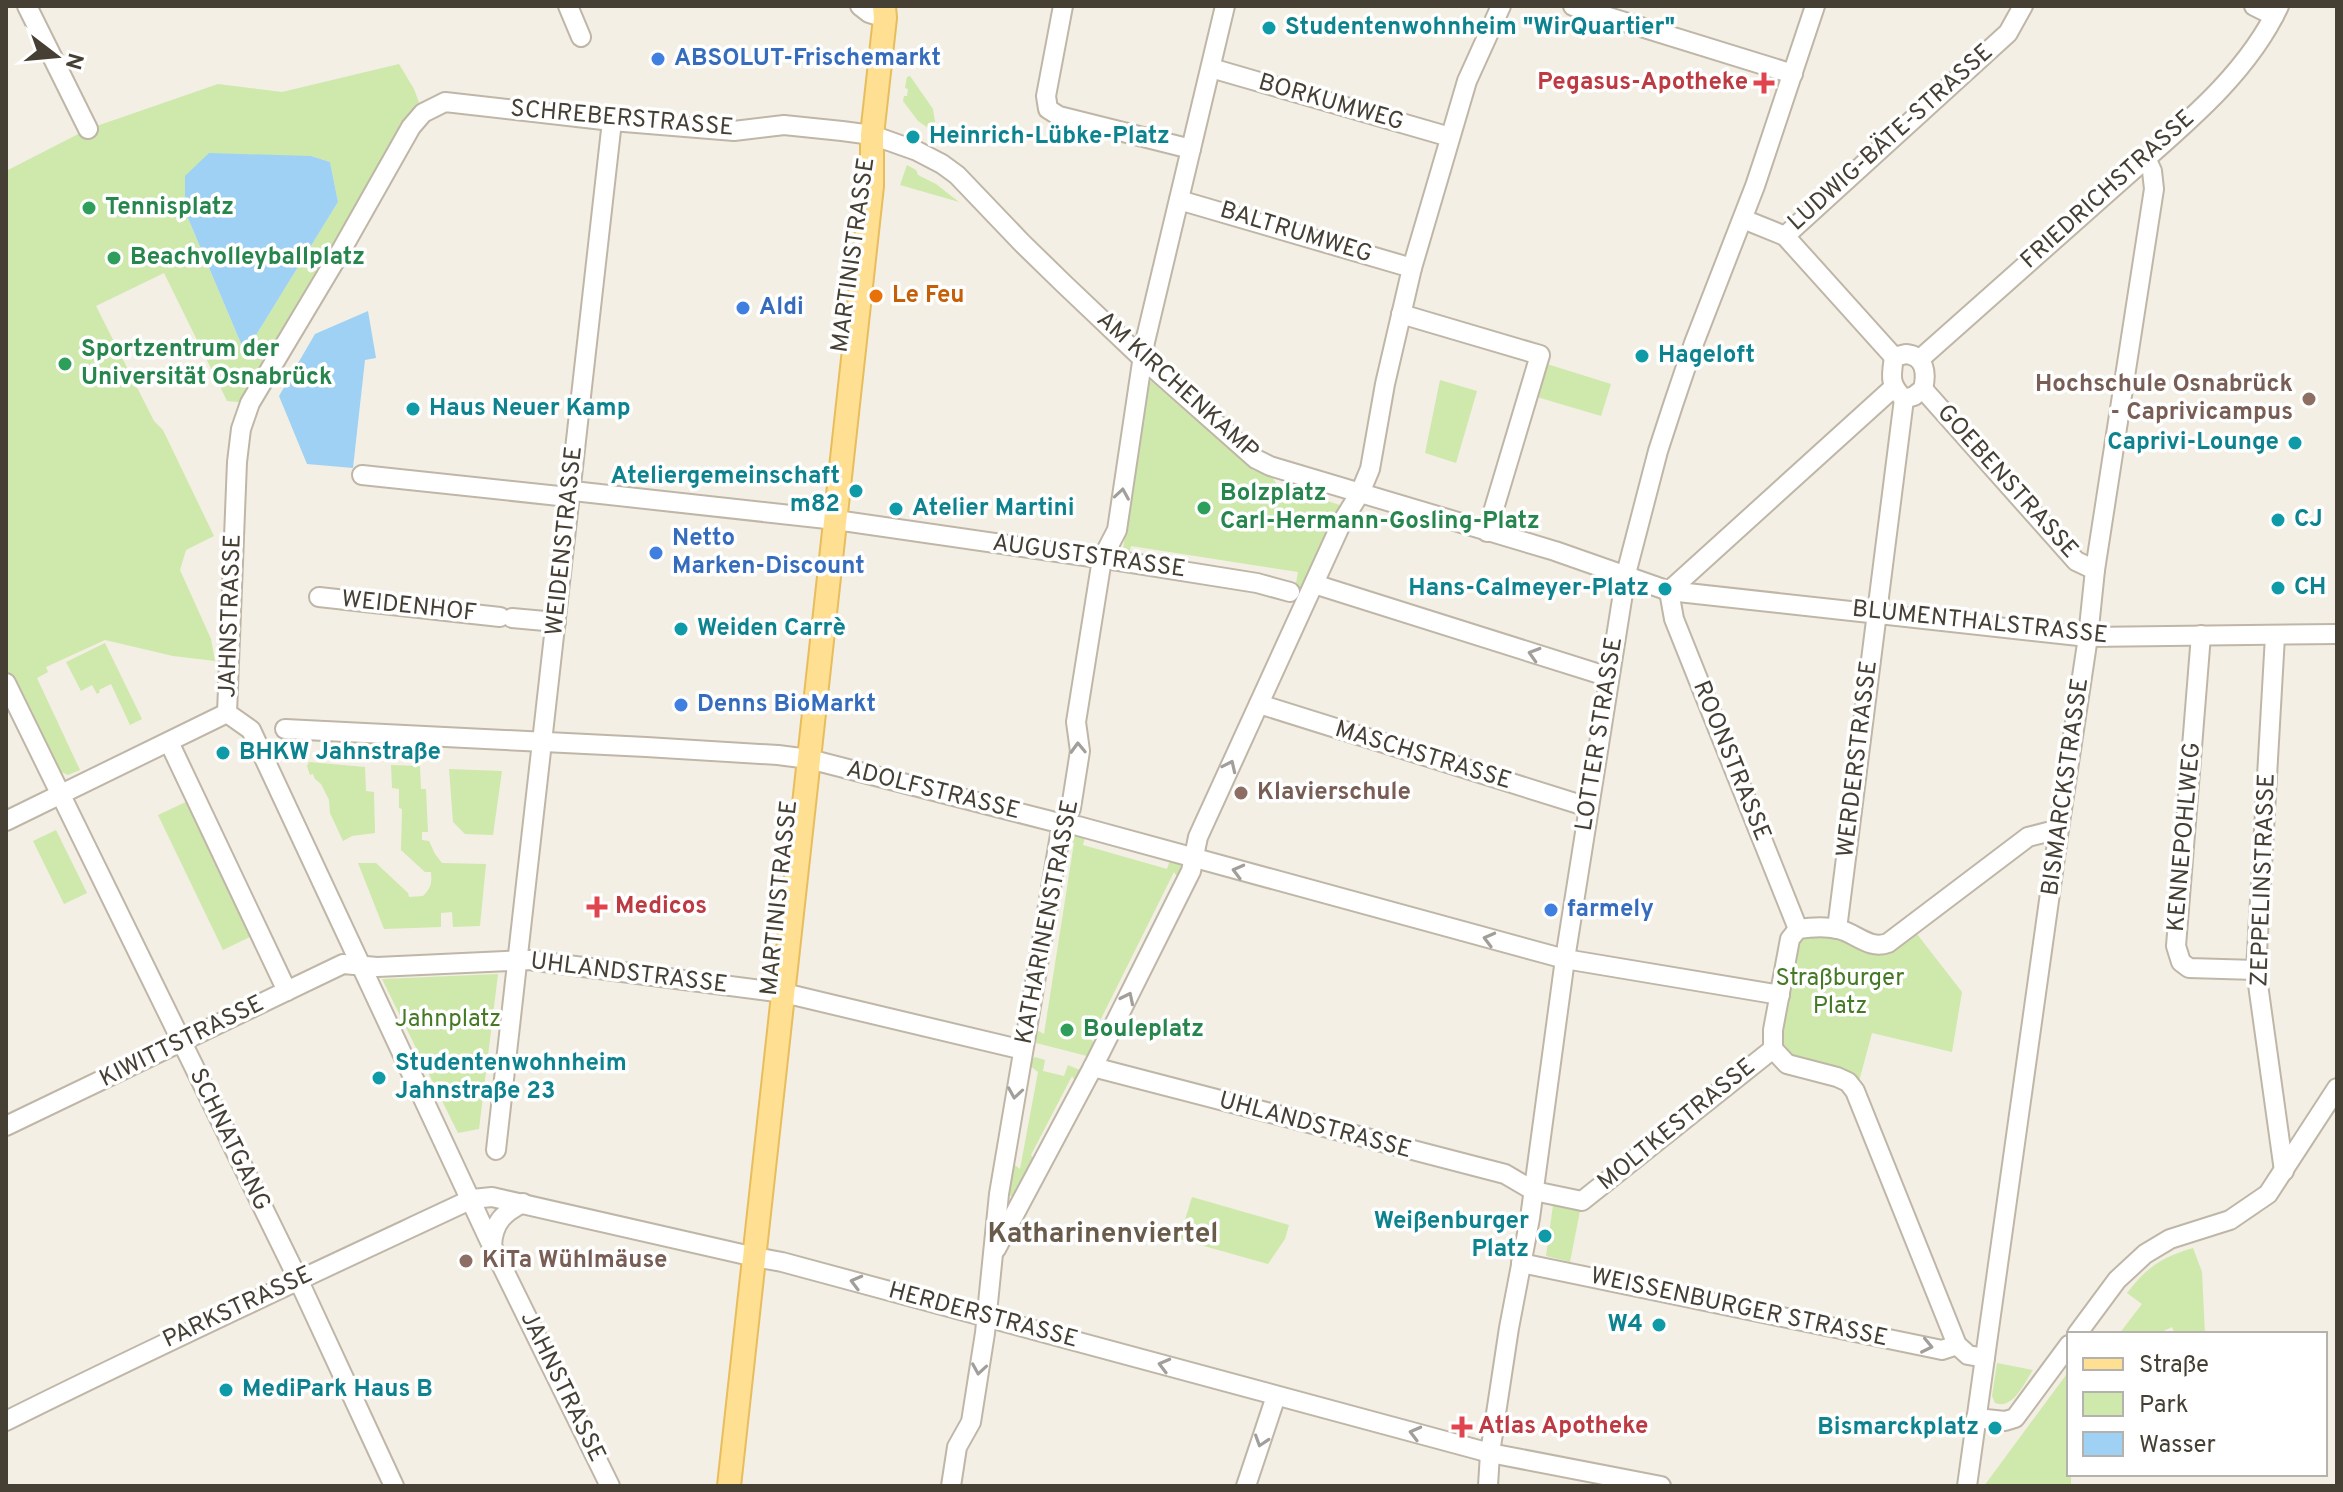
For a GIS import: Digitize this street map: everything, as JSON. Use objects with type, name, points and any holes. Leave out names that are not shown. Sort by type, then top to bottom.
[{"type":"main road","name":"MARTINISTRASSE","points":[[729,1486],[748,1255],[828,520],[860,178],[872,135],[887,10]]},
{"type":"main road","name":"MARTINISTRASSE","points":[[716,1486],[748,1255]]},
{"type":"street","points":[[27,6],[88,129]]},
{"type":"street","points":[[568,6],[581,37]]},
{"type":"street","points":[[860,6],[869,13],[887,10]]},
{"type":"street","name":"KATHARINENSTRASSE","points":[[951,1486],[957,1447],[971,1422],[999,1194],[1060,835],[1071,808],[1080,751],[1076,722],[1102,559],[1117,530],[1149,328],[1225,6]]},
{"type":"street","points":[[992,1255],[1093,1067],[1191,871],[1198,837],[1342,522],[1370,469],[1385,384],[1412,268],[1467,81],[1501,6]]},
{"type":"street","points":[[1573,6],[1793,74]]},
{"type":"street","name":"LOTTER STRASSE","points":[[1488,1486],[1490,1453],[1534,1191],[1565,959],[1626,574],[1673,405],[1743,219],[1815,6]]},
{"type":"street","name":"LUDWIG-BÄTE-STRASSE","points":[[1743,219],[1785,236],[2008,33],[2023,6]]},
{"type":"street","points":[[2254,6],[2277,11]]},
{"type":"street","name":"FRIEDRICHSTRASSE","points":[[1920,359],[2236,74],[2277,11]]},
{"type":"street","points":[[1062,13],[1046,96],[1048,109],[1059,116],[1191,149]]},
{"type":"street","name":"BORKUMWEG","points":[[1211,68],[1450,137]]},
{"type":"street","name":"SCHREBERSTRASSE","points":[[423,113],[445,102],[734,131],[784,125],[872,135]]},
{"type":"street","name":"JAHNSTRASSE","points":[[423,113],[411,127],[250,403],[241,429],[227,713],[251,730],[492,1246],[610,1486]]},
{"type":"street","name":"WEIDENSTRASSE","points":[[516,961],[612,121]]},
{"type":"street","name":"AM KIRCHENKAMP","points":[[872,135],[930,156],[957,175],[1022,243],[1143,359],[1256,459],[1270,466],[1626,574]]},
{"type":"street","name":"BISMARCKSTRASSE","points":[[1976,1418],[2095,570],[2154,189],[2152,171],[2146,158]]},
{"type":"street","name":"BALTRUMWEG","points":[[1179,200],[1412,268]]},
{"type":"street","points":[[1785,236],[1894,357]]},
{"type":"street","points":[[1401,314],[1540,355],[1487,532]]},
{"type":"street","points":[[1894,357],[1913,355],[1920,359],[1926,374],[1923,389],[1914,396],[1899,393]]},
{"type":"street","points":[[1894,357],[1891,374],[1899,393]]},
{"type":"street","name":"GOEBENSTRASSE","points":[[1923,389],[2076,561],[2095,570]]},
{"type":"street","points":[[1669,591],[1899,393]]},
{"type":"street","name":"WERDERSTRASSE","points":[[1837,929],[1876,613],[1899,393]]},
{"type":"street","name":"AUGUSTSTRASSE","points":[[362,475],[559,496],[571,491],[828,520],[1257,583],[1290,592]]},
{"type":"street","name":"BLUMENTHALSTRASSE","points":[[1626,574],[1669,591],[2088,637],[2337,634]]},
{"type":"street","points":[[1314,584],[1609,677]]},
{"type":"street","name":"ROONSTRASSE","points":[[1669,591],[1674,619],[1798,929]]},
{"type":"street","name":"WEIDENHOF","points":[[319,597],[556,622]]},
{"type":"street","name":"KENNEPOHLWEG","points":[[2201,635],[2176,946],[2181,962],[2189,968],[2256,970]]},
{"type":"street","name":"ZEPPELINSTRASSE","points":[[2275,636],[2256,970],[2284,1171]]},
{"type":"street","name":"SCHNATGANG","points":[[6,683],[298,1279],[394,1486]]},
{"type":"street","name":"MASCHSTRASSE","points":[[1259,704],[1588,807]]},
{"type":"street","points":[[6,821],[227,713]]},
{"type":"street","name":"ADOLFSTRASSE","points":[[285,729],[802,758],[1065,824],[1565,959],[1780,995]]},
{"type":"street","points":[[169,742],[287,991]]},
{"type":"street","points":[[1985,1358],[1968,1355],[1957,1345],[1855,1091],[1848,1082],[1837,1077],[1787,1064],[1773,1049],[1773,1030],[1790,939],[1798,929],[1837,929],[1868,944],[1879,946],[1888,943],[2028,837],[2059,829]]},
{"type":"street","name":"UHLANDSTRASSE","points":[[516,961],[529,960],[777,992],[1023,1050]]},
{"type":"street","points":[[359,964],[377,967],[516,961],[496,1150]]},
{"type":"street","name":"KIWITTSTRASSE","points":[[6,1126],[343,964],[359,964]]},
{"type":"street","name":"MOLTKESTRASSE","points":[[1534,1191],[1582,1201],[1773,1049]]},
{"type":"street","name":"UHLANDSTRASSE","points":[[1093,1067],[1505,1174],[1534,1191]]},
{"type":"street","points":[[2078,1332],[2117,1280],[2145,1254],[2170,1239],[2230,1220],[2268,1194],[2332,1108],[2337,1088]]},
{"type":"street","points":[[999,1194],[1009,1204],[1021,1202]]},
{"type":"street","name":"HERDERSTRASSE","points":[[472,1199],[492,1197],[523,1203],[782,1262],[1490,1453],[1656,1486]]},
{"type":"street","name":"PARKSTRASSE","points":[[6,1421],[176,1336],[472,1199]]},
{"type":"street","points":[[492,1246],[497,1222],[506,1211],[523,1203]]},
{"type":"street","name":"WEISSENBURGER STRASSE","points":[[1521,1263],[1942,1350],[1957,1345]]},
{"type":"street","points":[[1967,1486],[1976,1418],[2005,1421],[2015,1418],[2067,1348]]},
{"type":"street","points":[[1246,1486],[1276,1396]]},
{"type":"green space","points":[[399,64],[414,89],[423,113],[250,403],[227,401],[164,273],[96,306],[154,421],[163,430],[214,536],[186,550],[180,570],[211,639],[215,661],[173,656],[105,640],[46,667],[48,672],[37,678],[80,770],[68,775],[57,770],[6,667],[6,171],[88,129],[218,84],[282,92]],"holes":[[[311,156],[330,162],[338,202],[245,353],[185,211]]]},
{"type":"green space","points":[[910,76],[933,109],[937,134],[918,121],[903,101],[907,96],[907,77]]},
{"type":"green space","points":[[907,165],[918,175],[959,202],[900,185]]},
{"type":"green space","points":[[1547,364],[1611,384],[1601,416],[1537,397]]},
{"type":"green space","points":[[1440,380],[1477,391],[1456,463],[1425,453]]},
{"type":"green space","points":[[1151,381],[1253,470],[1273,478],[1277,485],[1340,505],[1302,589],[1295,588],[1298,572],[1131,546],[1128,558],[1122,555]]},
{"type":"green space","points":[[105,643],[142,719],[130,725],[111,684],[97,694],[92,685],[81,691],[66,662]]},
{"type":"green space","points":[[309,762],[365,767],[366,791],[374,792],[375,833],[352,836],[343,841],[321,784],[313,774],[310,775]]},
{"type":"green space","points":[[391,765],[420,766],[421,789],[426,789],[428,832],[422,832],[422,840],[429,841],[442,863],[486,864],[480,926],[453,927],[452,912],[441,913],[441,927],[384,929],[358,863],[376,863],[409,897],[423,896],[431,880],[431,872],[425,872],[401,850],[402,809],[399,808],[399,789],[392,788]]},
{"type":"green space","points":[[449,769],[502,771],[493,835],[465,834],[453,822]]},
{"type":"green space","points":[[190,800],[254,935],[223,950],[158,815]]},
{"type":"green space","points":[[56,830],[87,893],[64,904],[33,841]]},
{"type":"green space","points":[[1070,831],[1086,833],[1083,845],[1167,869],[1171,857],[1184,867],[1180,881],[1174,872],[1091,1039],[1096,1046],[1091,1057],[1036,1043],[1033,1039],[1035,1029],[1044,1034],[1074,843],[1066,836]]},
{"type":"green space","name":"Straßburger Platz","points":[[1913,929],[1962,992],[1952,1052],[1872,1033],[1858,1085],[1791,1058],[1781,1046],[1781,1031],[1797,942],[1802,935],[1836,935],[1866,948]]},
{"type":"green space","name":"Jahnplatz","points":[[498,974],[479,1129],[458,1133],[382,979]]},
{"type":"green space","points":[[1035,1057],[1045,1060],[1043,1071],[1064,1076],[1068,1065],[1082,1071],[1077,1084],[1072,1076],[1031,1155],[1036,1164],[1013,1198],[1007,1193],[1012,1163],[1020,1169],[1038,1072],[1029,1065]]},
{"type":"green space","points":[[1192,1197],[1289,1225],[1285,1239],[1268,1264],[1179,1239]]},
{"type":"green space","points":[[1553,1205],[1580,1211],[1570,1262],[1546,1256]]},
{"type":"green space","points":[[2193,1248],[2202,1272],[2205,1332],[2174,1332],[2172,1327],[2161,1332],[2121,1332],[2142,1304],[2127,1293],[2148,1270],[2172,1255]]},
{"type":"green space","points":[[1997,1363],[2033,1370],[2007,1403],[1995,1403],[1992,1396]]},
{"type":"green space","points":[[2067,1374],[2067,1476],[2071,1476],[2071,1486],[1984,1486]]},
{"type":"water","points":[[209,153],[311,156],[330,162],[338,202],[245,353],[185,211],[185,176]]},
{"type":"water","points":[[368,311],[376,358],[365,360],[353,468],[307,464],[279,396],[315,334]]},
{"type":"place","name":"Studentenwohnheim \"WirQuartier\"","points":[[1269,28]]},
{"type":"place","name":"ABSOLUT-Frischemarkt","points":[[658,59]]},
{"type":"place","name":"Pegasus-Apotheke","points":[[1764,83]]},
{"type":"place","name":"Heinrich-Lübke-Platz","points":[[913,137]]},
{"type":"place","name":"Tennisplatz","points":[[89,208]]},
{"type":"place","name":"Beachvolleyballplatz","points":[[114,258]]},
{"type":"place","name":"Le Feu","points":[[876,296]]},
{"type":"place","name":"Aldi","points":[[743,308]]},
{"type":"place","name":"Hageloft","points":[[1642,356]]},
{"type":"place","name":"Sportzentrum der Universität Osnabrück","points":[[65,364]]},
{"type":"place","name":"Hochschule Osnabrück - Caprivicampus","points":[[2309,399]]},
{"type":"place","name":"Haus Neuer Kamp","points":[[413,409]]},
{"type":"place","name":"Caprivi-Lounge","points":[[2295,443]]},
{"type":"place","name":"Ateliergemeinschaft m82","points":[[856,491]]},
{"type":"place","name":"Bolzplatz Carl-Hermann-Gosling-Platz","points":[[1204,508]]},
{"type":"place","name":"Atelier Martini","points":[[896,509]]},
{"type":"place","name":"CJ","points":[[2278,520]]},
{"type":"place","name":"Netto Marken-Discount","points":[[656,553]]},
{"type":"place","name":"CH","points":[[2278,588]]},
{"type":"place","name":"Hans-Calmeyer-Platz","points":[[1665,589]]},
{"type":"place","name":"Weiden Carrè","points":[[681,629]]},
{"type":"place","name":"Denns BioMarkt","points":[[681,705]]},
{"type":"place","name":"BHKW Jahnstraße","points":[[223,753]]},
{"type":"place","name":"Klavierschule","points":[[1241,793]]},
{"type":"place","name":"Medicos","points":[[597,907]]},
{"type":"place","name":"farmely","points":[[1551,910]]},
{"type":"place","name":"Bouleplatz","points":[[1067,1030]]},
{"type":"place","name":"Studentenwohnheim Jahnstraße 23","points":[[379,1078]]},
{"type":"place","name":"Weißenburger Platz","points":[[1545,1236]]},
{"type":"place","name":"KiTa Wühlmäuse","points":[[466,1261]]},
{"type":"place","name":"W4","points":[[1659,1325]]},
{"type":"place","name":"MediPark Haus B","points":[[226,1390]]},
{"type":"place","name":"Atlas Apotheke","points":[[1462,1427]]},
{"type":"place","name":"Bismarckplatz","points":[[1995,1428]]},
{"type":"district","name":"Katharinenviertel","points":[[1103,1235]]}]
